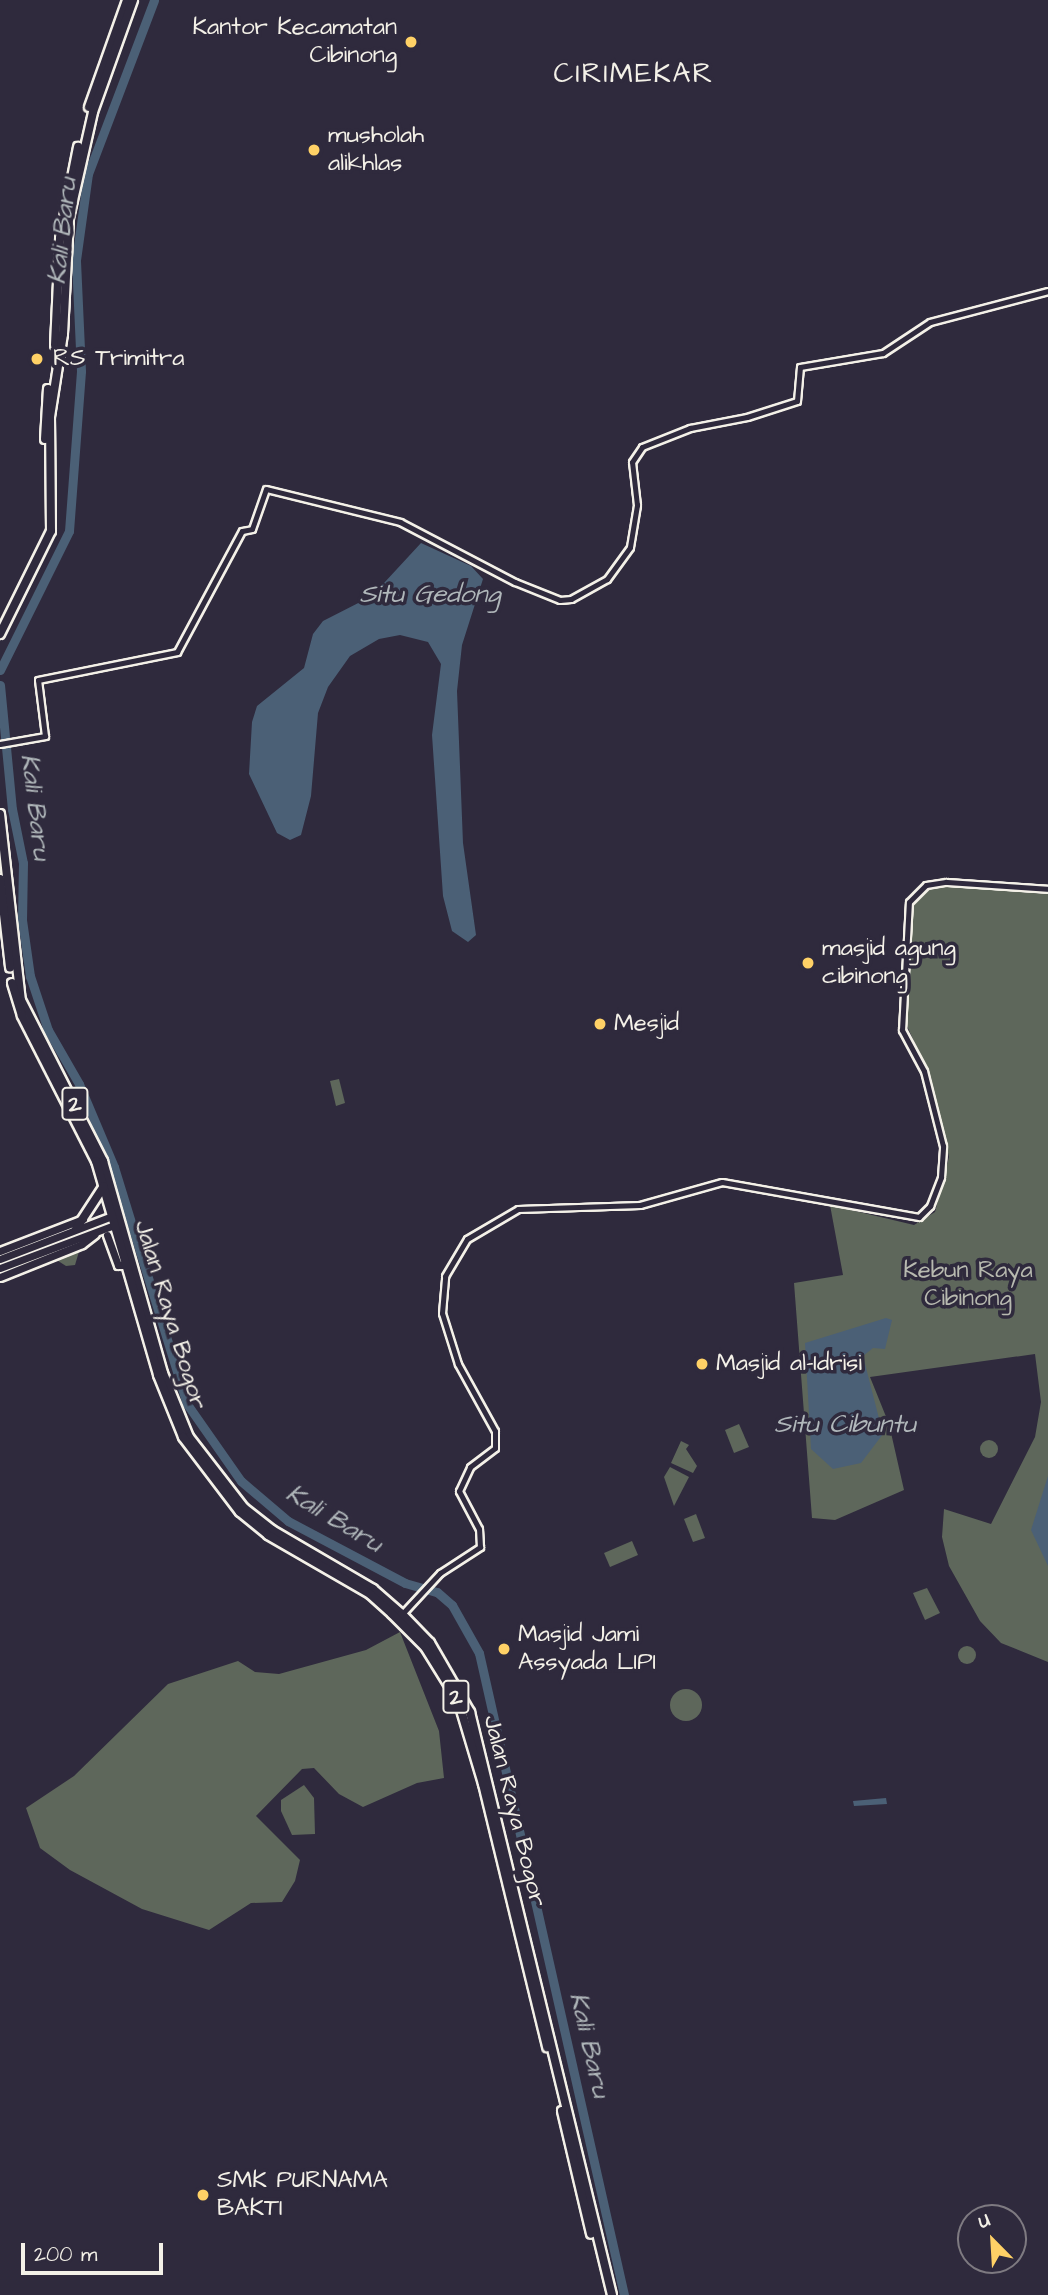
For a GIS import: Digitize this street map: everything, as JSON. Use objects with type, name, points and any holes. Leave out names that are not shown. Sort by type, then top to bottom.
[{"type":"highway","points":[[0,634],[51,531],[52,382],[58,328],[60,238],[70,180],[96,82],[127,0]]},
{"type":"highway","points":[[0,623],[46,529],[44,417],[63,334],[66,239],[81,156],[133,0]]},
{"type":"highway","name":"Jalan Raya Bogor","points":[[0,814],[2,857],[21,1000],[95,1143],[174,1420],[228,1494],[268,1535],[370,1594],[425,1647],[464,1714],[506,1863],[606,2295]]},
{"type":"highway","name":"Jalan Raya Bogor","points":[[0,879],[16,1002],[90,1146],[117,1222],[127,1265],[133,1276]]},
{"type":"highway","points":[[76,1229],[104,1186]]},
{"type":"highway","name":"Jalan Raya Bogor","points":[[228,1494],[272,1530],[373,1589],[402,1614],[430,1643],[466,1704],[612,2295]]},
{"type":"main road","points":[[0,1259],[83,1219]]},
{"type":"main road","points":[[0,1251],[76,1229],[117,1222]]},
{"type":"main road","points":[[0,1268],[117,1222]]},
{"type":"main road","points":[[0,1277],[107,1235],[117,1222]]},
{"type":"main road","points":[[82,1244],[98,1231]]},
{"type":"main road","points":[[107,1235],[116,1261],[127,1265]]},
{"type":"street","points":[[0,744],[44,736],[38,680],[177,652],[242,531],[252,529],[266,489],[400,522],[500,575],[560,600],[606,580],[630,547],[637,513],[632,477],[637,451],[698,426],[737,420],[797,401],[800,367],[883,353],[930,323],[1048,292]]},
{"type":"street","points":[[402,1614],[433,1578],[480,1547],[479,1529],[459,1490],[470,1467],[497,1443],[485,1405],[451,1349],[442,1313],[445,1276],[467,1239],[518,1209],[640,1205],[722,1182],[919,1217],[930,1206],[941,1177],[943,1146],[924,1071],[902,1030],[909,902],[926,885],[946,882],[1048,889]]},
{"type":"green space","name":"Kebun Raya Cibinong","points":[[943,886],[1048,894],[1048,1662],[1001,1643],[980,1621],[949,1566],[942,1537],[944,1509],[991,1524],[1035,1437],[1041,1402],[1035,1354],[870,1377],[889,1424],[904,1490],[835,1520],[812,1518],[794,1283],[843,1275],[830,1205],[914,1225],[935,1212],[949,1157],[931,1078],[906,1024],[912,904],[925,889]]},
{"type":"green space","points":[[339,1079],[345,1103],[336,1106],[330,1081]]},
{"type":"green space","points":[[81,1245],[75,1265],[66,1266],[52,1257]]},
{"type":"green space","points":[[739,1424],[749,1447],[734,1453],[725,1430]]},
{"type":"green space","points":[[989,1440],[995,1443],[998,1449],[995,1455],[989,1458],[983,1455],[980,1449],[983,1443]]},
{"type":"green space","points":[[681,1441],[689,1445],[686,1449],[697,1466],[693,1473],[671,1463]]},
{"type":"green space","points":[[670,1467],[689,1477],[674,1506],[664,1477]]},
{"type":"green space","points":[[696,1514],[705,1538],[693,1542],[684,1519]]},
{"type":"green space","points":[[632,1541],[638,1555],[610,1567],[604,1553]]},
{"type":"green space","points":[[927,1588],[940,1613],[925,1620],[913,1593]]},
{"type":"green space","points":[[400,1632],[439,1731],[444,1778],[417,1783],[363,1807],[339,1794],[314,1768],[302,1769],[256,1816],[300,1860],[295,1881],[282,1902],[251,1903],[209,1930],[142,1909],[70,1870],[40,1848],[26,1808],[74,1776],[168,1684],[238,1661],[255,1672],[279,1674],[366,1650]]},
{"type":"green space","points":[[967,1646],[973,1649],[976,1655],[973,1661],[967,1664],[961,1661],[958,1655],[961,1649]]},
{"type":"green space","points":[[686,1689],[697,1694],[702,1705],[697,1716],[686,1721],[675,1716],[670,1705],[675,1694]]},
{"type":"green space","points":[[304,1785],[314,1798],[315,1834],[292,1835],[281,1811],[281,1800]]},
{"type":"water","name":"Situ Gedong","points":[[421,543],[471,566],[483,579],[462,645],[457,691],[463,843],[476,935],[468,942],[452,931],[443,896],[432,735],[441,664],[428,642],[400,635],[379,639],[350,656],[328,687],[318,713],[311,796],[301,835],[290,840],[277,833],[249,774],[252,722],[257,706],[304,668],[313,634],[323,621],[372,596]]},
{"type":"water","name":"Situ Cibuntu","points":[[886,1318],[892,1320],[885,1349],[873,1348],[863,1356],[883,1434],[861,1463],[833,1469],[811,1449],[805,1343]]},
{"type":"water","points":[[1048,1476],[1048,1566],[1031,1530]]},
{"type":"water","points":[[886,1798],[887,1804],[854,1806],[853,1801]]},
{"type":"waterway","name":"Kali Baru","points":[[0,670],[69,531],[81,371],[76,260],[88,174],[154,0]]},
{"type":"waterway","name":"Kali Baru","points":[[0,685],[12,809],[23,863],[22,920],[30,976],[48,1030],[79,1084],[114,1167],[187,1404],[241,1481],[288,1521],[405,1583],[437,1592],[452,1605],[479,1653],[624,2295]]},
{"type":"place","name":"Kantor Kecamatan Cibinong","points":[[411,42]]},
{"type":"place","name":"musholah alikhlas","points":[[314,150]]},
{"type":"place","name":"RS Trimitra","points":[[37,359]]},
{"type":"place","name":"masjid agung cibinong","points":[[808,963]]},
{"type":"place","name":"Mesjid","points":[[600,1024]]},
{"type":"place","name":"Masjid al-Idrisi","points":[[702,1364]]},
{"type":"place","name":"Masjid Jami Assyada LIPI","points":[[504,1649]]},
{"type":"place","name":"SMK PURNAMA BAKTI","points":[[203,2195]]},
{"type":"district","name":"CIRIMEKAR","points":[[634,74]]}]
